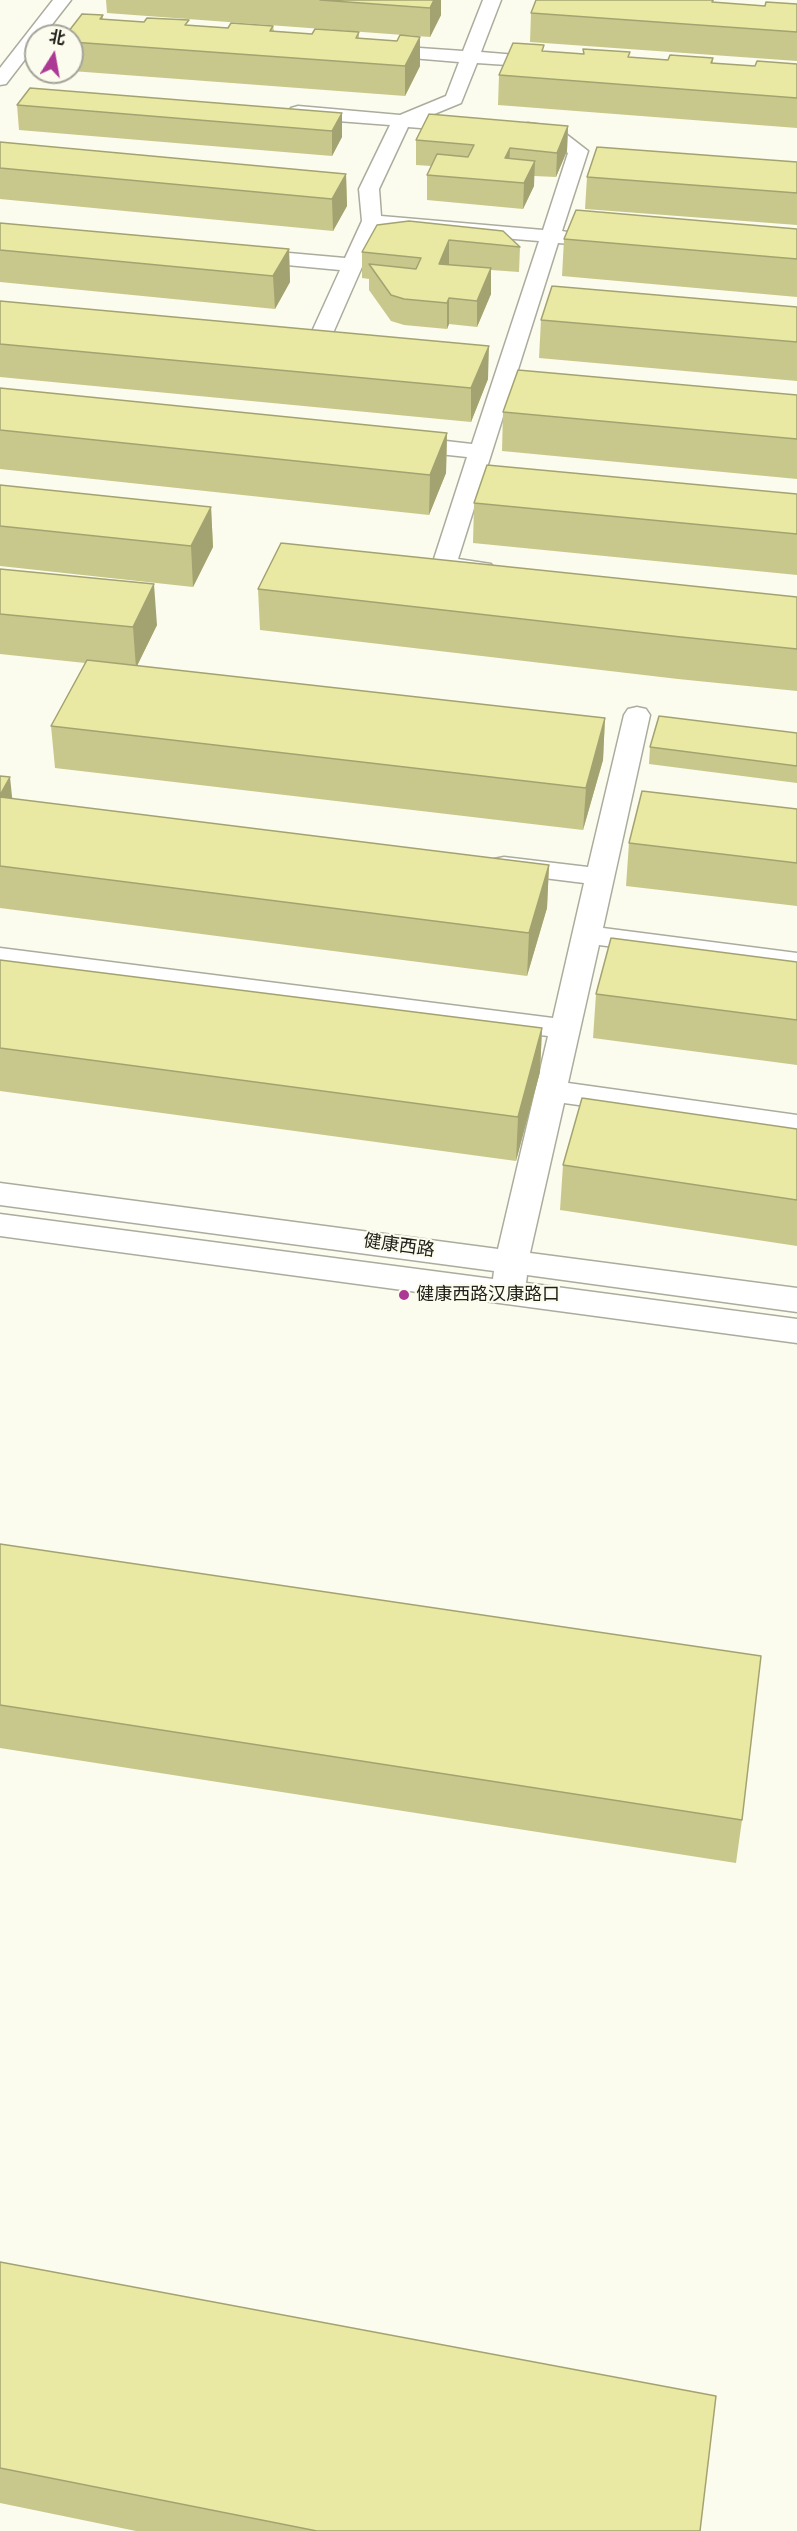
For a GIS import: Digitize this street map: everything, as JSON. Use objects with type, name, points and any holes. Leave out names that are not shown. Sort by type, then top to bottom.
[{"type":"street","points":[[0,80],[62,0]]},
{"type":"street","points":[[315,349],[372,221],[369,189],[401,121],[454,99],[492,0]]},
{"type":"street","points":[[354,48],[575,65]]},
{"type":"street","points":[[281,111],[550,131],[578,151],[444,565],[503,571]]},
{"type":"street","points":[[345,187],[369,189]]},
{"type":"street","points":[[372,221],[586,239]]},
{"type":"street","points":[[224,254],[354,265]]},
{"type":"street","points":[[534,287],[557,289]]},
{"type":"street","points":[[292,347],[338,351]]},
{"type":"street","points":[[486,364],[527,385]]},
{"type":"street","points":[[386,442],[480,452]]},
{"type":"street","points":[[470,483],[494,485]]},
{"type":"street","points":[[510,1276],[600,877],[631,794],[637,715]]},
{"type":"street","points":[[483,863],[600,877]]},
{"type":"street","points":[[587,935],[797,962]]},
{"type":"street","points":[[0,957],[566,1029]]},
{"type":"street","points":[[552,1091],[797,1125]]},
{"type":"street","name":"健康西路","points":[[0,1194],[510,1276],[797,1331]]},
{"type":"street","name":"健康西路","points":[[0,1225],[510,1276],[797,1300]]},
{"type":"building","points":[[320,0],[434,0],[430,8]]},
{"type":"building","points":[[536,0],[713,0],[712,2],[765,6],[766,2],[797,4],[797,32],[531,13]]},
{"type":"building","points":[[82,14],[103,15],[100,19],[144,22],[147,18],[189,20],[185,25],[228,28],[231,23],[273,26],[270,31],[312,34],[315,29],[359,32],[356,38],[397,41],[400,35],[420,37],[405,66],[84,43],[84,24],[74,24]]},
{"type":"building","points":[[513,43],[544,45],[542,51],[584,54],[583,49],[630,52],[628,57],[668,60],[670,55],[713,58],[711,63],[755,66],[757,61],[797,64],[797,98],[499,75]]},
{"type":"building","points":[[30,88],[342,113],[332,131],[17,105]]},
{"type":"building","points":[[429,114],[568,126],[557,153],[510,148],[505,158],[535,161],[524,183],[427,175],[437,154],[468,157],[474,145],[416,140]]},
{"type":"building","points":[[0,142],[346,174],[332,199],[0,168]]},
{"type":"building","points":[[597,147],[797,162],[797,193],[587,177]]},
{"type":"building","points":[[576,210],[797,229],[797,259],[564,239]]},
{"type":"building","points":[[409,221],[503,231],[520,247],[449,240],[439,264],[491,268],[477,301],[449,298],[447,303],[404,299],[391,295],[369,264],[416,269],[421,258],[362,252],[377,225]]},
{"type":"building","points":[[0,223],[289,249],[273,276],[0,250]]},
{"type":"building","points":[[552,286],[797,307],[797,342],[541,320]]},
{"type":"building","points":[[0,301],[489,346],[471,388],[0,344]]},
{"type":"building","points":[[518,370],[797,395],[797,439],[503,412]]},
{"type":"building","points":[[0,388],[447,433],[430,475],[0,430]]},
{"type":"building","points":[[487,465],[797,494],[797,534],[474,503]]},
{"type":"building","points":[[0,485],[211,507],[191,546],[0,526]]},
{"type":"building","points":[[281,543],[797,597],[797,649],[258,589]]},
{"type":"building","points":[[0,569],[154,584],[133,627],[0,614]]},
{"type":"building","points":[[87,660],[605,718],[586,788],[51,726]]},
{"type":"building","points":[[659,716],[797,733],[797,766],[650,747]]},
{"type":"building","points":[[0,776],[10,777],[0,795]]},
{"type":"building","points":[[642,791],[797,809],[797,863],[629,843]]},
{"type":"building","points":[[0,797],[549,865],[529,933],[0,866]]},
{"type":"building","points":[[611,938],[797,962],[797,1020],[596,994]]},
{"type":"building","points":[[0,960],[542,1028],[518,1117],[0,1048]]},
{"type":"building","points":[[582,1098],[797,1129],[797,1200],[563,1165]]},
{"type":"building","points":[[0,1544],[761,1656],[742,1820],[0,1705]]},
{"type":"building","points":[[0,2262],[716,2396],[700,2531],[317,2531],[0,2468]]},
{"type":"place","name":"健康西路汉康路口","points":[[404,1295]]}]
